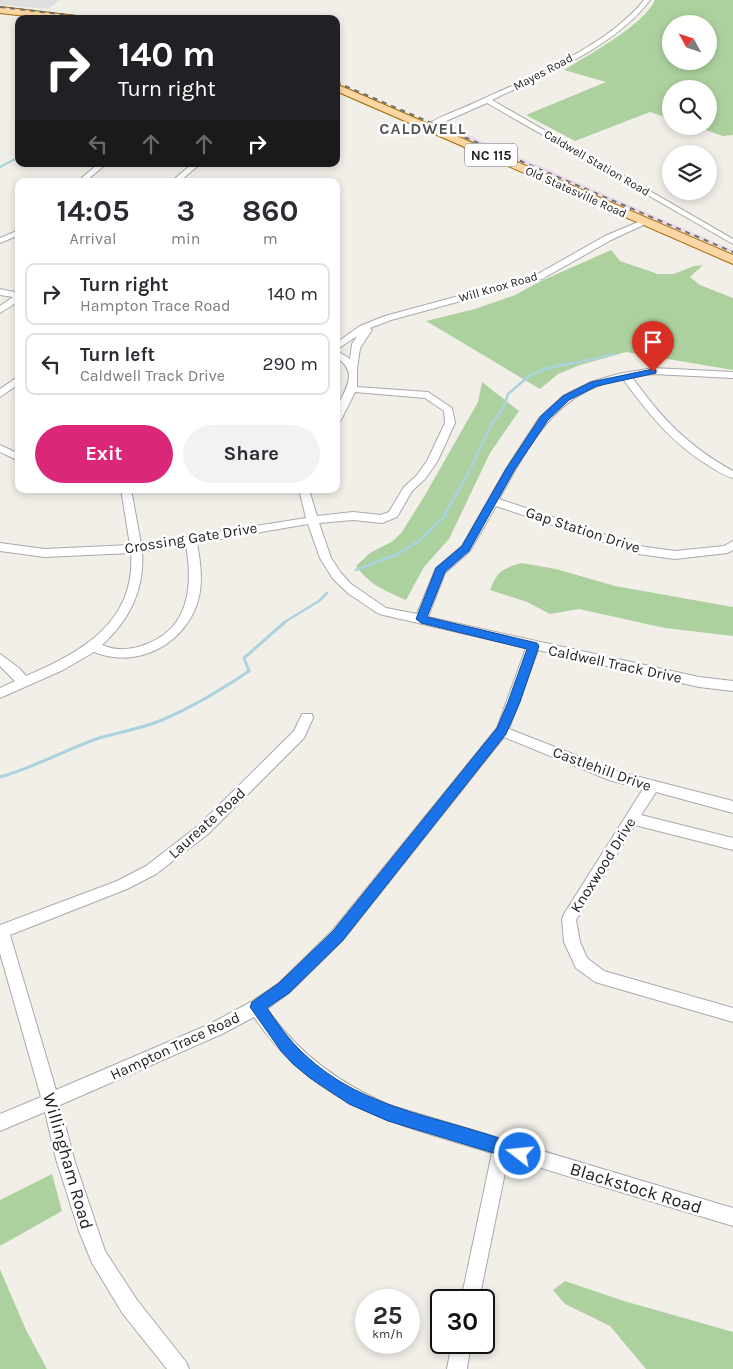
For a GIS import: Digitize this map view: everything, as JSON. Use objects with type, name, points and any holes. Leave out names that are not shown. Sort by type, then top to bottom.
[{"type":"main road","points":[[0,10],[43,15]]},
{"type":"main road","name":"Old Statesville Road","points":[[340,89],[733,260]]},
{"type":"street","name":"Mayes Road","points":[[428,127],[546,71],[594,44],[632,20],[643,8],[647,0]]},
{"type":"street","name":"Caldwell Station Road","points":[[487,100],[733,242]]},
{"type":"street","points":[[86,178],[98,167]]},
{"type":"street","points":[[180,178],[192,167]]},
{"type":"street","name":"Will Knox Road","points":[[340,344],[363,328],[404,313],[539,276],[608,238],[646,222]]},
{"type":"street","points":[[0,241],[15,234]]},
{"type":"street","points":[[0,292],[15,295]]},
{"type":"street","points":[[0,310],[15,299]]},
{"type":"street","name":"Will Knox Road","points":[[353,368],[355,347],[358,340],[372,325]]},
{"type":"street","points":[[340,355],[348,360],[353,368],[352,389],[340,412]]},
{"type":"street","points":[[421,619],[440,571],[466,548],[544,418],[566,398],[594,384],[653,372],[733,375]]},
{"type":"street","points":[[626,376],[669,432],[696,454],[733,475]]},
{"type":"street","points":[[0,394],[15,382]]},
{"type":"street","name":"Crossing Gate Drive","points":[[0,547],[45,553],[135,549],[313,520],[352,516],[382,519],[393,514],[408,489],[421,477],[432,462],[450,423],[449,410],[428,395],[352,389]]},
{"type":"street","points":[[0,448],[15,456]]},
{"type":"street","points":[[0,693],[81,655],[94,646],[118,623],[127,608],[137,569],[127,493]]},
{"type":"street","name":"Caldwell Track Drive","points":[[305,493],[324,554],[335,574],[358,596],[383,610],[533,646],[700,682],[733,686]]},
{"type":"street","name":"Gap Station Drive","points":[[493,501],[638,550],[675,555],[728,549],[733,545]]},
{"type":"street","points":[[94,646],[109,653],[139,652],[162,643],[180,629],[186,618],[196,582],[191,539]]},
{"type":"street","name":"Hampton Trace Road","points":[[0,1123],[189,1042],[257,1007],[284,988],[338,935],[502,731],[533,646]]},
{"type":"street","points":[[0,659],[15,671],[23,682]]},
{"type":"street","name":"Laureate Road","points":[[1,932],[122,885],[151,870],[209,825],[299,734],[307,718]]},
{"type":"street","name":"Castlehill Drive","points":[[502,731],[614,776],[733,807]]},
{"type":"street","name":"Knoxwood Drive","points":[[652,787],[570,919],[572,942],[581,963],[600,977],[733,1015]]},
{"type":"street","points":[[632,819],[733,844]]},
{"type":"street","name":"Willingham Road","points":[[1,932],[79,1206],[98,1256],[130,1307],[179,1369]]},
{"type":"street","name":"Blackstock Road","points":[[257,1007],[286,1046],[299,1059],[315,1073],[354,1099],[388,1113],[733,1217]]},
{"type":"street","points":[[472,1289],[501,1148]]},
{"type":"street","points":[[457,1369],[460,1354]]},
{"type":"shaded area","points":[[0,0],[60,0],[48,9],[0,5]]},
{"type":"shaded area","points":[[446,125],[733,250],[733,254],[439,128]]},
{"type":"green space","points":[[655,0],[733,0],[733,135],[723,136],[717,134],[717,80],[662,80],[662,116],[650,112],[575,141],[526,115],[606,82],[564,70],[614,39],[640,19]]},
{"type":"green space","points":[[611,250],[620,261],[658,274],[674,274],[694,266],[703,265],[690,277],[700,285],[733,298],[733,370],[626,352],[580,365],[558,374],[540,389],[426,321],[475,309],[515,295],[539,282]]},
{"type":"green space","points":[[482,382],[519,411],[490,453],[449,539],[424,567],[406,600],[373,583],[356,566],[370,553],[393,541],[402,532],[478,402]]},
{"type":"green space","points":[[522,563],[556,569],[615,586],[733,607],[733,636],[665,628],[579,609],[550,614],[527,602],[490,590],[498,574]]},
{"type":"green space","points":[[52,1174],[62,1211],[0,1246],[0,1200]]},
{"type":"green space","points":[[0,1269],[26,1330],[47,1369],[0,1369]]},
{"type":"green space","points":[[565,1281],[624,1301],[733,1332],[733,1369],[646,1369],[610,1326],[565,1304],[553,1290]]},
{"type":"waterway","points":[[0,167],[15,159]]},
{"type":"waterway","points":[[566,365],[615,354]]},
{"type":"waterway","points":[[356,570],[396,555],[419,541],[446,515],[445,513],[469,472],[492,423],[503,409],[508,394],[529,376],[545,369],[571,363]]},
{"type":"waterway","points":[[283,623],[319,601],[327,593]]},
{"type":"waterway","points":[[0,777],[96,739],[154,723],[195,704],[249,671],[244,658],[285,622]]},
{"type":"railway","points":[[0,7],[68,15]]},
{"type":"railway","points":[[340,84],[733,252]]},
{"type":"district","name":"CALDWELL","points":[[423,128]]},
{"type":"route","points":[[520,1154],[388,1113],[354,1099],[315,1073],[299,1059],[286,1046],[257,1007],[284,988],[338,935],[502,731],[533,646],[421,619],[440,571],[466,548],[511,469],[544,418],[566,398],[594,384],[618,377],[653,372]]}]
